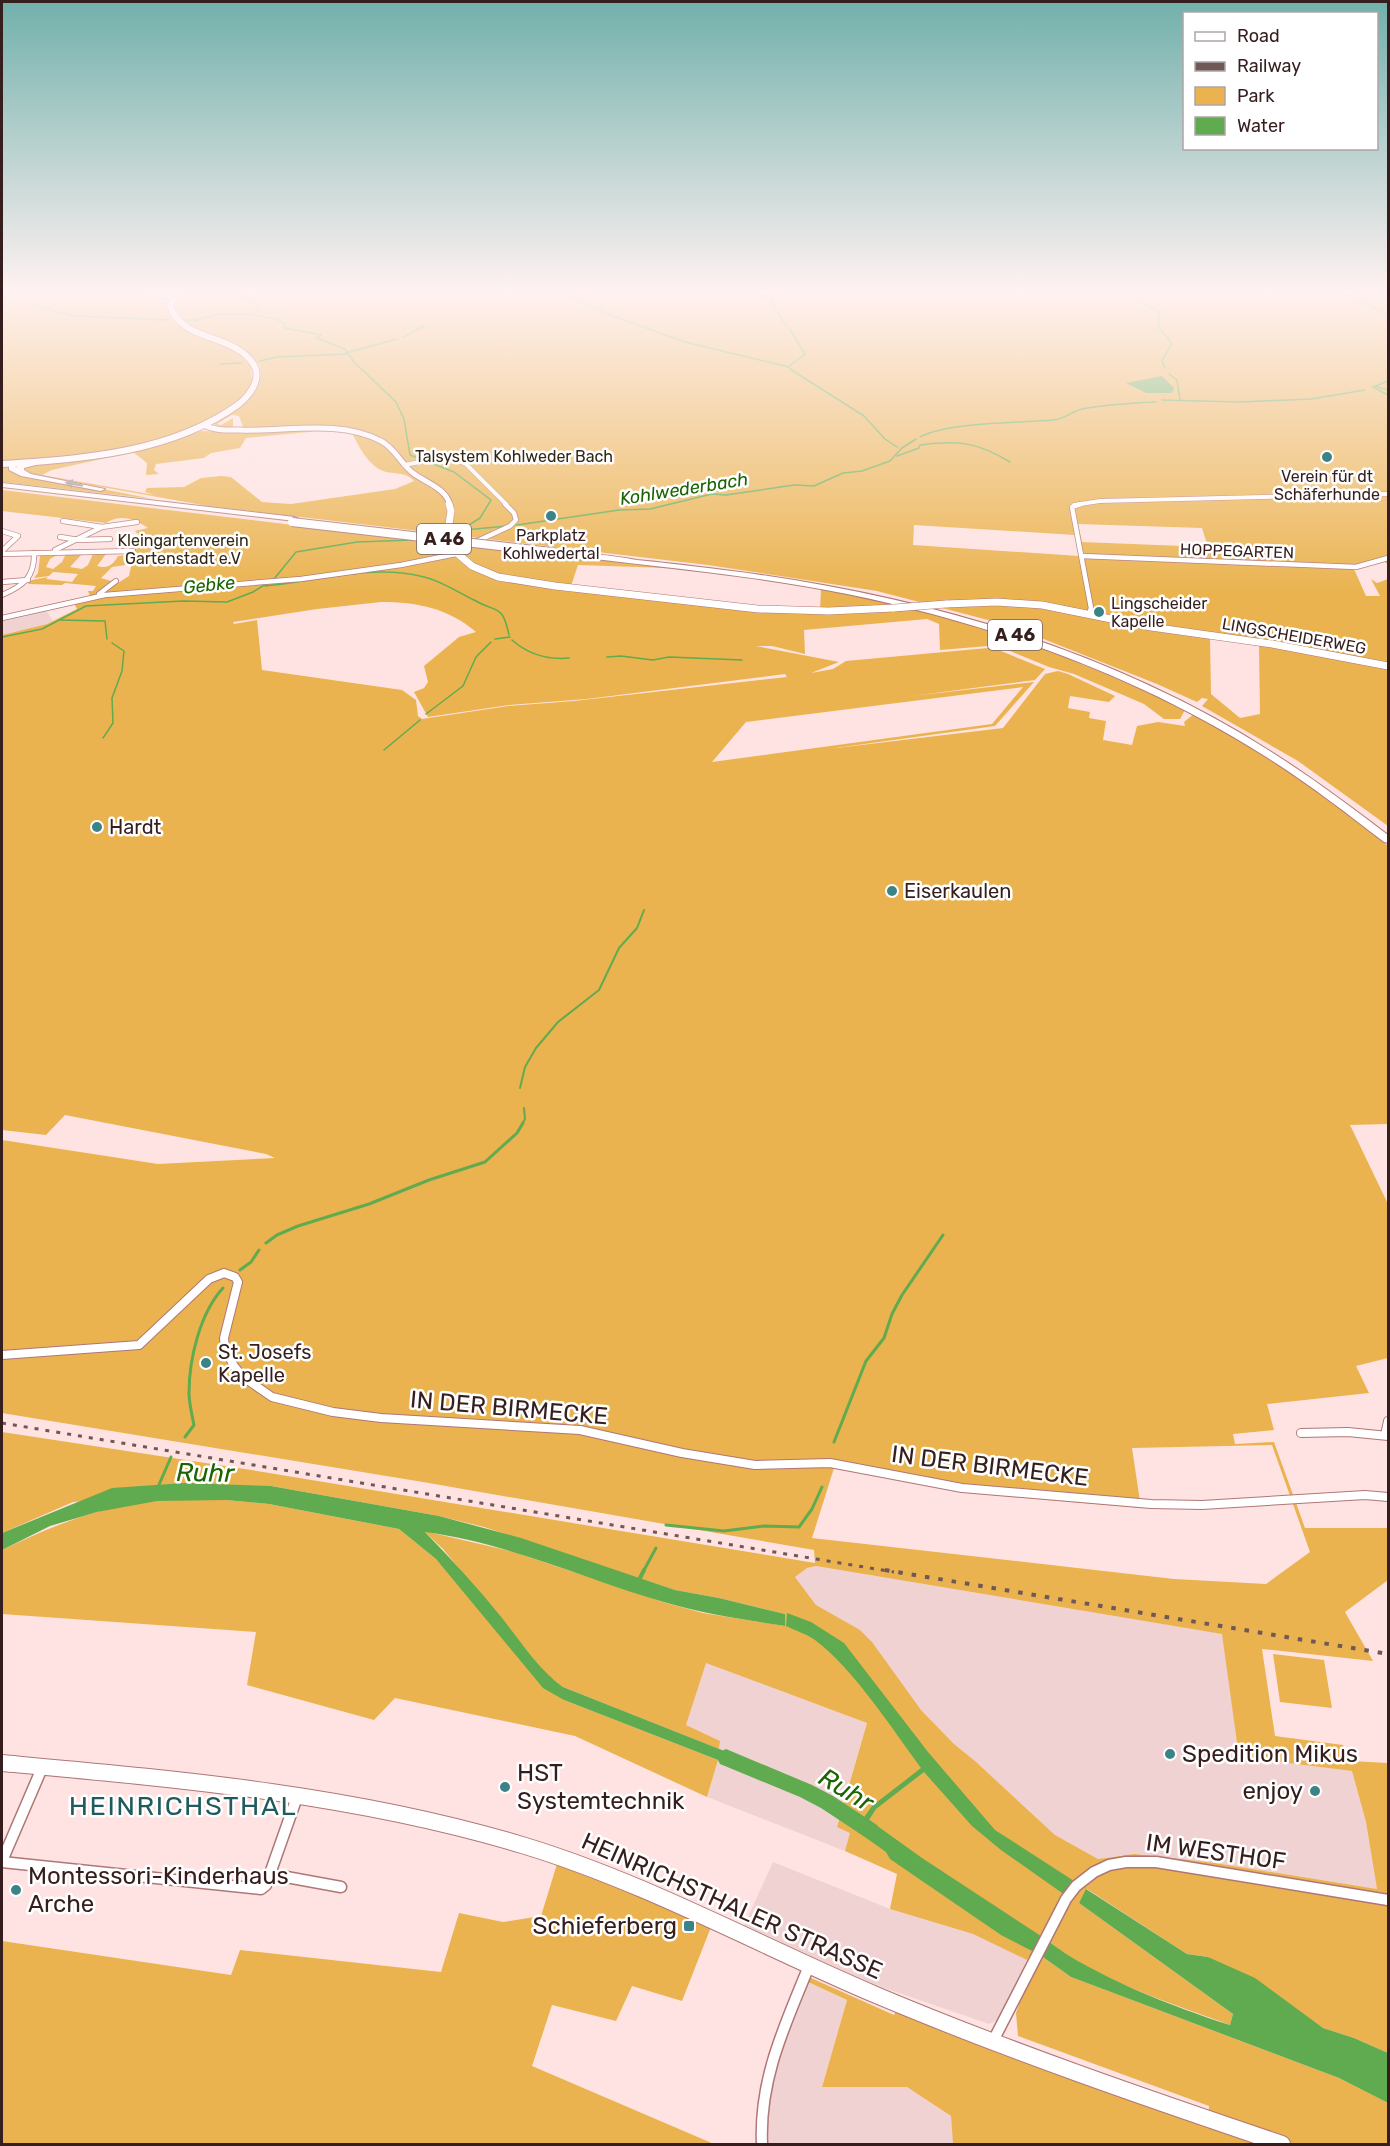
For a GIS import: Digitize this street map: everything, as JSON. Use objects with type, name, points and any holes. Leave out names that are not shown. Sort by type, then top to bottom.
[{"type":"highway","points":[[34,477],[21,472],[19,468],[40,461]]},
{"type":"highway","points":[[12,463],[16,472],[34,477],[214,509]]},
{"type":"highway","name":"A 46","points":[[2,486],[294,520]]},
{"type":"highway","name":"A 46","points":[[2,486],[774,576],[848,588],[941,609],[1033,637],[1123,672],[1212,714],[1298,765],[1389,832]]},
{"type":"highway","name":"A 46","points":[[596,555],[846,591],[938,612],[1029,640],[1129,679],[1226,728],[1320,787],[1389,840]]},
{"type":"main road","points":[[184,433],[229,412],[250,394]]},
{"type":"main road","points":[[2,464],[106,453],[184,433],[212,429]]},
{"type":"main road","name":"HEINRICHSTHALER STRASSE","points":[[2,1763],[219,1786],[297,1797],[468,1831],[579,1864],[656,1894],[809,1966],[993,2041],[1282,2145]]},
{"type":"street","points":[[204,425],[212,429],[260,432],[329,430],[359,433],[387,444],[404,465],[448,498],[451,511],[447,537],[457,552]]},
{"type":"street","points":[[204,425],[226,430]]},
{"type":"street","points":[[2,618],[96,596],[276,582],[401,565],[457,552],[516,521],[514,513],[474,470],[462,462],[427,457],[420,462],[404,465]]},
{"type":"street","points":[[1089,614],[1091,608],[1072,507],[1076,504],[1389,494]]},
{"type":"street","points":[[63,520],[102,527],[137,522]]},
{"type":"street","points":[[50,553],[102,527]]},
{"type":"street","points":[[2,531],[15,533],[18,537],[2,552]]},
{"type":"street","points":[[60,537],[79,540],[110,539]]},
{"type":"street","points":[[2,552],[133,551]]},
{"type":"street","name":"LINGSCHEIDERWEG","points":[[457,552],[472,566],[498,577],[566,588],[777,610],[843,611],[946,604],[1028,603],[1151,627],[1283,646],[1389,666]]},
{"type":"street","points":[[2,595],[28,580],[35,570],[34,553]]},
{"type":"street","name":"HOPPEGARTEN","points":[[1082,556],[1351,567],[1361,567],[1389,558]]},
{"type":"street","points":[[2,582],[28,580]]},
{"type":"street","points":[[96,596],[116,581]]},
{"type":"street","name":"IN DER BIRMECKE","points":[[2,1355],[139,1345],[209,1279],[224,1273],[235,1277],[238,1282],[224,1338],[225,1349],[234,1366],[243,1377],[263,1392],[280,1400],[312,1408],[381,1418],[587,1430],[682,1453],[732,1462],[755,1465],[830,1463],[917,1481],[978,1489],[1178,1505],[1365,1495],[1389,1497]]},
{"type":"street","points":[[1300,1433],[1348,1432],[1387,1435],[1385,1427],[1389,1421]]},
{"type":"street","points":[[42,1768],[2,1862],[256,1889],[266,1885],[297,1797]]},
{"type":"street","name":"IM WESTHOF","points":[[993,2041],[1066,1899],[1079,1882],[1094,1870],[1109,1865],[1144,1862],[1227,1871],[1389,1900]]},
{"type":"street","points":[[270,1874],[341,1887]]},
{"type":"street","points":[[762,2145],[760,2109],[766,2080],[809,1966]]},
{"type":"shaded area","points":[[46,610],[53,621],[2,635],[2,619]]},
{"type":"shaded area","points":[[816,1566],[1223,1634],[1239,1757],[1352,1771],[1366,1822],[1377,1889],[1215,1863],[1123,1855],[1098,1859],[1055,1835],[954,1744],[921,1710],[859,1630],[816,1605],[795,1577],[807,1568]]},
{"type":"shaded area","points":[[705,1662],[867,1723],[837,1826],[851,1832],[845,1851],[707,1797],[718,1760],[739,1766],[742,1758],[719,1749],[720,1741],[686,1725]]},
{"type":"shaded area","points":[[773,1862],[890,1909],[973,1934],[1027,1960],[999,2019],[989,2024],[809,1962],[744,1926]]},
{"type":"shaded area","points":[[806,1981],[847,2000],[822,2086],[907,2087],[951,2116],[953,2144],[766,2144],[762,2115],[774,2064]]},
{"type":"green space","points":[[2,394],[244,394],[223,412],[200,424],[145,443],[94,454],[2,462]]},
{"type":"green space","name":"Talsystem Kohlweder Bach","points":[[253,394],[1388,394],[1388,564],[1383,561],[1354,569],[1366,596],[1380,596],[1371,579],[1377,583],[1388,579],[1388,826],[1298,761],[1202,706],[1208,699],[1202,698],[1197,702],[1031,634],[988,620],[877,591],[708,565],[208,506],[24,473],[24,466],[133,450],[202,431],[242,433],[244,430],[239,416],[232,415],[217,424],[221,425],[233,418],[233,429],[214,425]],"holes":[[[319,431],[352,433],[364,455],[378,468],[403,474],[414,481],[395,489],[291,504],[262,502],[231,477],[201,478],[184,487],[147,488],[145,492],[155,495],[42,475],[52,470],[133,452],[147,463],[146,475],[159,474],[154,470],[156,464],[204,458],[211,453],[240,448],[246,438]],[[1078,524],[1202,528],[1208,547],[1082,542]],[[914,525],[1075,535],[1079,556],[913,545]],[[1210,638],[1259,644],[1260,714],[1240,718],[1211,694]]]},
{"type":"green space","points":[[9,465],[12,471],[153,499],[2,482],[2,466]]},
{"type":"green space","name":"Kleingartenverein Gartenstadt e.V","points":[[2,490],[318,528],[318,530],[321,528],[667,568],[578,565],[571,586],[748,610],[915,609],[996,633],[1060,656],[1123,681],[1185,710],[1180,719],[1164,719],[1144,704],[1074,674],[1049,667],[1005,649],[988,646],[940,650],[939,624],[927,619],[804,630],[805,654],[772,646],[756,646],[839,662],[811,673],[833,669],[846,661],[988,648],[1045,669],[1035,680],[912,696],[1034,682],[995,726],[828,749],[1003,728],[1045,674],[1058,671],[1115,696],[1109,702],[1070,696],[1068,708],[1090,712],[1089,718],[1106,721],[1103,740],[1132,745],[1137,726],[1158,722],[1185,726],[1184,722],[1194,714],[1245,743],[1294,775],[1388,846],[1388,1124],[1350,1125],[1388,1204],[1388,1358],[1356,1366],[1369,1393],[1267,1404],[1274,1430],[1233,1434],[1235,1444],[1274,1442],[1305,1528],[1388,1528],[1388,1580],[1345,1612],[1373,1661],[1262,1649],[1275,1736],[1343,1745],[1351,1761],[1388,1763],[1388,2053],[1323,2028],[1208,1957],[1187,1954],[1087,1889],[1079,1903],[1233,2014],[1230,2025],[1112,1980],[1048,1941],[1040,1955],[1071,1977],[1339,2078],[1388,2103],[1388,2144],[953,2144],[951,2116],[907,2087],[822,2087],[847,2000],[806,1981],[811,1978],[894,2015],[896,2011],[1208,2128],[1209,2106],[1018,2036],[1016,2013],[1047,1933],[1027,1960],[973,1934],[890,1909],[897,1874],[845,1851],[850,1833],[837,1827],[867,1723],[706,1663],[686,1725],[720,1741],[719,1749],[563,1687],[546,1674],[443,1549],[424,1531],[514,1552],[666,1603],[703,1613],[785,1626],[785,1614],[675,1590],[484,1527],[439,1516],[271,1486],[73,1502],[2,1533],[2,1432],[245,1469],[815,1563],[814,1550],[423,1482],[2,1413],[2,1140],[158,1164],[275,1158],[266,1154],[65,1115],[46,1135],[2,1130],[2,635],[47,624],[77,609],[74,603],[104,592],[129,576],[138,534],[135,531],[148,528],[133,520],[123,518],[106,523],[2,511]],"holes":[[[381,602],[407,603],[443,612],[476,632],[459,637],[424,666],[428,682],[424,688],[414,692],[428,717],[509,705],[587,699],[785,674],[787,677],[574,701],[508,706],[422,719],[418,716],[416,700],[402,690],[262,670],[257,620],[234,624],[233,622]],[[1023,687],[992,724],[712,762],[746,722]],[[1272,1445],[1310,1552],[1266,1584],[1174,1579],[812,1538],[834,1468],[967,1493],[1141,1508],[1132,1448]],[[816,1566],[1222,1634],[1239,1757],[1352,1771],[1366,1822],[1377,1889],[1215,1863],[1134,1854],[1098,1859],[1055,1835],[954,1744],[921,1710],[872,1642],[860,1630],[816,1605],[795,1577],[807,1568]]]},
{"type":"green space","points":[[66,554],[82,554],[70,567],[82,569],[88,565],[93,554],[106,554],[97,566],[107,567],[118,556],[126,555],[125,565],[112,567],[101,578],[111,581],[90,596],[88,591],[93,591],[96,586],[65,583],[62,585],[28,584],[32,580],[48,577],[46,579],[72,582],[78,574],[53,572],[49,576],[34,578],[38,573],[40,556],[57,555],[50,559],[46,567],[53,569],[62,562]]},
{"type":"green space","points":[[821,589],[900,606],[820,610]]},
{"type":"green space","points":[[165,1500],[226,1500],[269,1504],[399,1529],[436,1559],[564,1700],[718,1760],[707,1797],[575,1736],[395,1698],[374,1720],[247,1685],[256,1632],[2,1614],[2,1550],[58,1525],[116,1507]]},
{"type":"green space","points":[[1273,1654],[1324,1660],[1332,1708],[1280,1702]]},
{"type":"green space","points":[[557,1864],[636,1892],[711,1927],[682,2001],[632,1986],[616,2021],[552,2005],[532,2066],[714,2144],[2,2144],[2,1941],[231,1975],[240,1950],[441,1972],[459,1913],[503,1922],[541,1916]]},
{"type":"water","points":[[185,1483],[271,1486],[439,1516],[521,1538],[675,1590],[785,1614],[785,1626],[696,1610],[637,1594],[487,1544],[425,1532],[484,1596],[538,1664],[563,1687],[742,1758],[739,1766],[564,1700],[543,1688],[436,1559],[399,1529],[269,1504],[226,1500],[157,1501],[97,1512],[50,1526],[2,1550],[2,1533],[112,1488]]},
{"type":"water","points":[[787,1613],[811,1622],[844,1643],[928,1752],[995,1830],[1074,1881],[1065,1895],[1001,1850],[972,1826],[924,1772],[876,1809],[869,1820],[922,1858],[1044,1938],[1036,1953],[1001,1935],[890,1859],[886,1852],[855,1830],[872,1806],[921,1768],[872,1700],[844,1666],[815,1640],[786,1626]]},
{"type":"water","points":[[1086,1889],[1187,1954],[1208,1957],[1255,1978],[1323,2028],[1388,2053],[1388,2103],[1339,2078],[1071,1977],[1040,1955],[1048,1941],[1087,1966],[1160,2000],[1230,2025],[1233,2014],[1079,1903]]},
{"type":"waterway","points":[[388,394],[396,402],[404,419],[410,455],[420,459]]},
{"type":"waterway","points":[[830,394],[864,416],[885,439],[897,447]]},
{"type":"waterway","points":[[1179,394],[1180,399]]},
{"type":"waterway","name":"Kohlwederbach","points":[[1162,400],[1239,402],[1311,399],[1340,394]]},
{"type":"waterway","name":"Kohlwederbach","points":[[920,437],[948,428],[1053,420],[1091,407],[1156,402]]},
{"type":"waterway","name":"Kohlwederbach","points":[[517,525],[619,510],[650,509],[712,494],[726,495],[794,485],[814,486],[843,473],[862,471],[890,461],[902,448],[916,439]]},
{"type":"waterway","points":[[897,456],[919,448],[920,445],[956,443],[987,450],[1010,462]]},
{"type":"waterway","points":[[428,462],[454,472],[491,500],[480,518],[461,530]]},
{"type":"waterway","name":"Gebke","points":[[454,531],[507,526]]},
{"type":"waterway","name":"Gebke","points":[[430,535],[442,532]]},
{"type":"waterway","name":"Gebke","points":[[274,579],[296,552],[357,542],[413,540]]},
{"type":"waterway","points":[[265,586],[362,573],[382,572],[420,576],[441,583],[498,611],[504,618],[509,635]]},
{"type":"waterway","name":"Gebke","points":[[2,637],[42,629],[86,606],[183,601],[227,602],[253,592],[269,582]]},
{"type":"waterway","points":[[60,620],[105,621],[107,639]]},
{"type":"waterway","points":[[495,639],[510,637]]},
{"type":"waterway","points":[[512,640],[539,655],[569,658]]},
{"type":"waterway","points":[[426,714],[463,686],[476,657],[491,642]]},
{"type":"waterway","points":[[103,738],[113,723],[112,698],[122,671],[124,651],[112,643]]},
{"type":"waterway","points":[[607,657],[621,656],[653,660],[669,657],[742,660]]},
{"type":"waterway","points":[[384,750],[420,720]]},
{"type":"waterway","points":[[520,1088],[525,1067],[536,1048],[558,1022],[599,990],[619,948],[637,928],[644,910]]},
{"type":"waterway","points":[[522,1124],[525,1119],[524,1108]]},
{"type":"waterway","points":[[266,1243],[277,1235],[298,1226],[369,1204],[429,1180],[485,1162],[517,1133],[523,1123]]},
{"type":"waterway","points":[[834,1442],[866,1361],[884,1338],[892,1314],[902,1295],[943,1235]]},
{"type":"waterway","points":[[240,1270],[251,1262],[259,1250]]},
{"type":"waterway","points":[[185,1437],[194,1425],[189,1393],[191,1366],[197,1337],[208,1310],[223,1288]]},
{"type":"waterway","points":[[158,1487],[171,1457]]},
{"type":"waterway","points":[[666,1525],[724,1531],[764,1526],[799,1527],[812,1509],[822,1487]]},
{"type":"waterway","points":[[643,1572],[656,1548]]},
{"type":"waterway","points":[[639,1580],[643,1572]]},
{"type":"waterway","name":"Ruhr","points":[[726,1758],[806,1791],[871,1831]]},
{"type":"railway","points":[[2,1423],[894,1572]]},
{"type":"railway","points":[[885,1570],[1388,1654]]},
{"type":"place","name":"Verein für dt Schäferhunde","points":[[1327,457]]},
{"type":"place","name":"Parkplatz Kohlwedertal","points":[[551,516]]},
{"type":"place","name":"Lingscheider Kapelle","points":[[1099,612]]},
{"type":"place","name":"Hardt","points":[[97,827]]},
{"type":"place","name":"Eiserkaulen","points":[[892,891]]},
{"type":"place","name":"St. Josefs Kapelle","points":[[206,1363]]},
{"type":"place","name":"Spedition Mikus","points":[[1170,1754]]},
{"type":"place","name":"HST Systemtechnik","points":[[505,1787]]},
{"type":"place","name":"enjoy","points":[[1315,1791]]},
{"type":"place","name":"Montessori-Kinderhaus Arche","points":[[16,1890]]},
{"type":"place","name":"Schieferberg","points":[[689,1926]]},
{"type":"district","name":"HEINRICHSTHAL","points":[[183,1806]]}]
